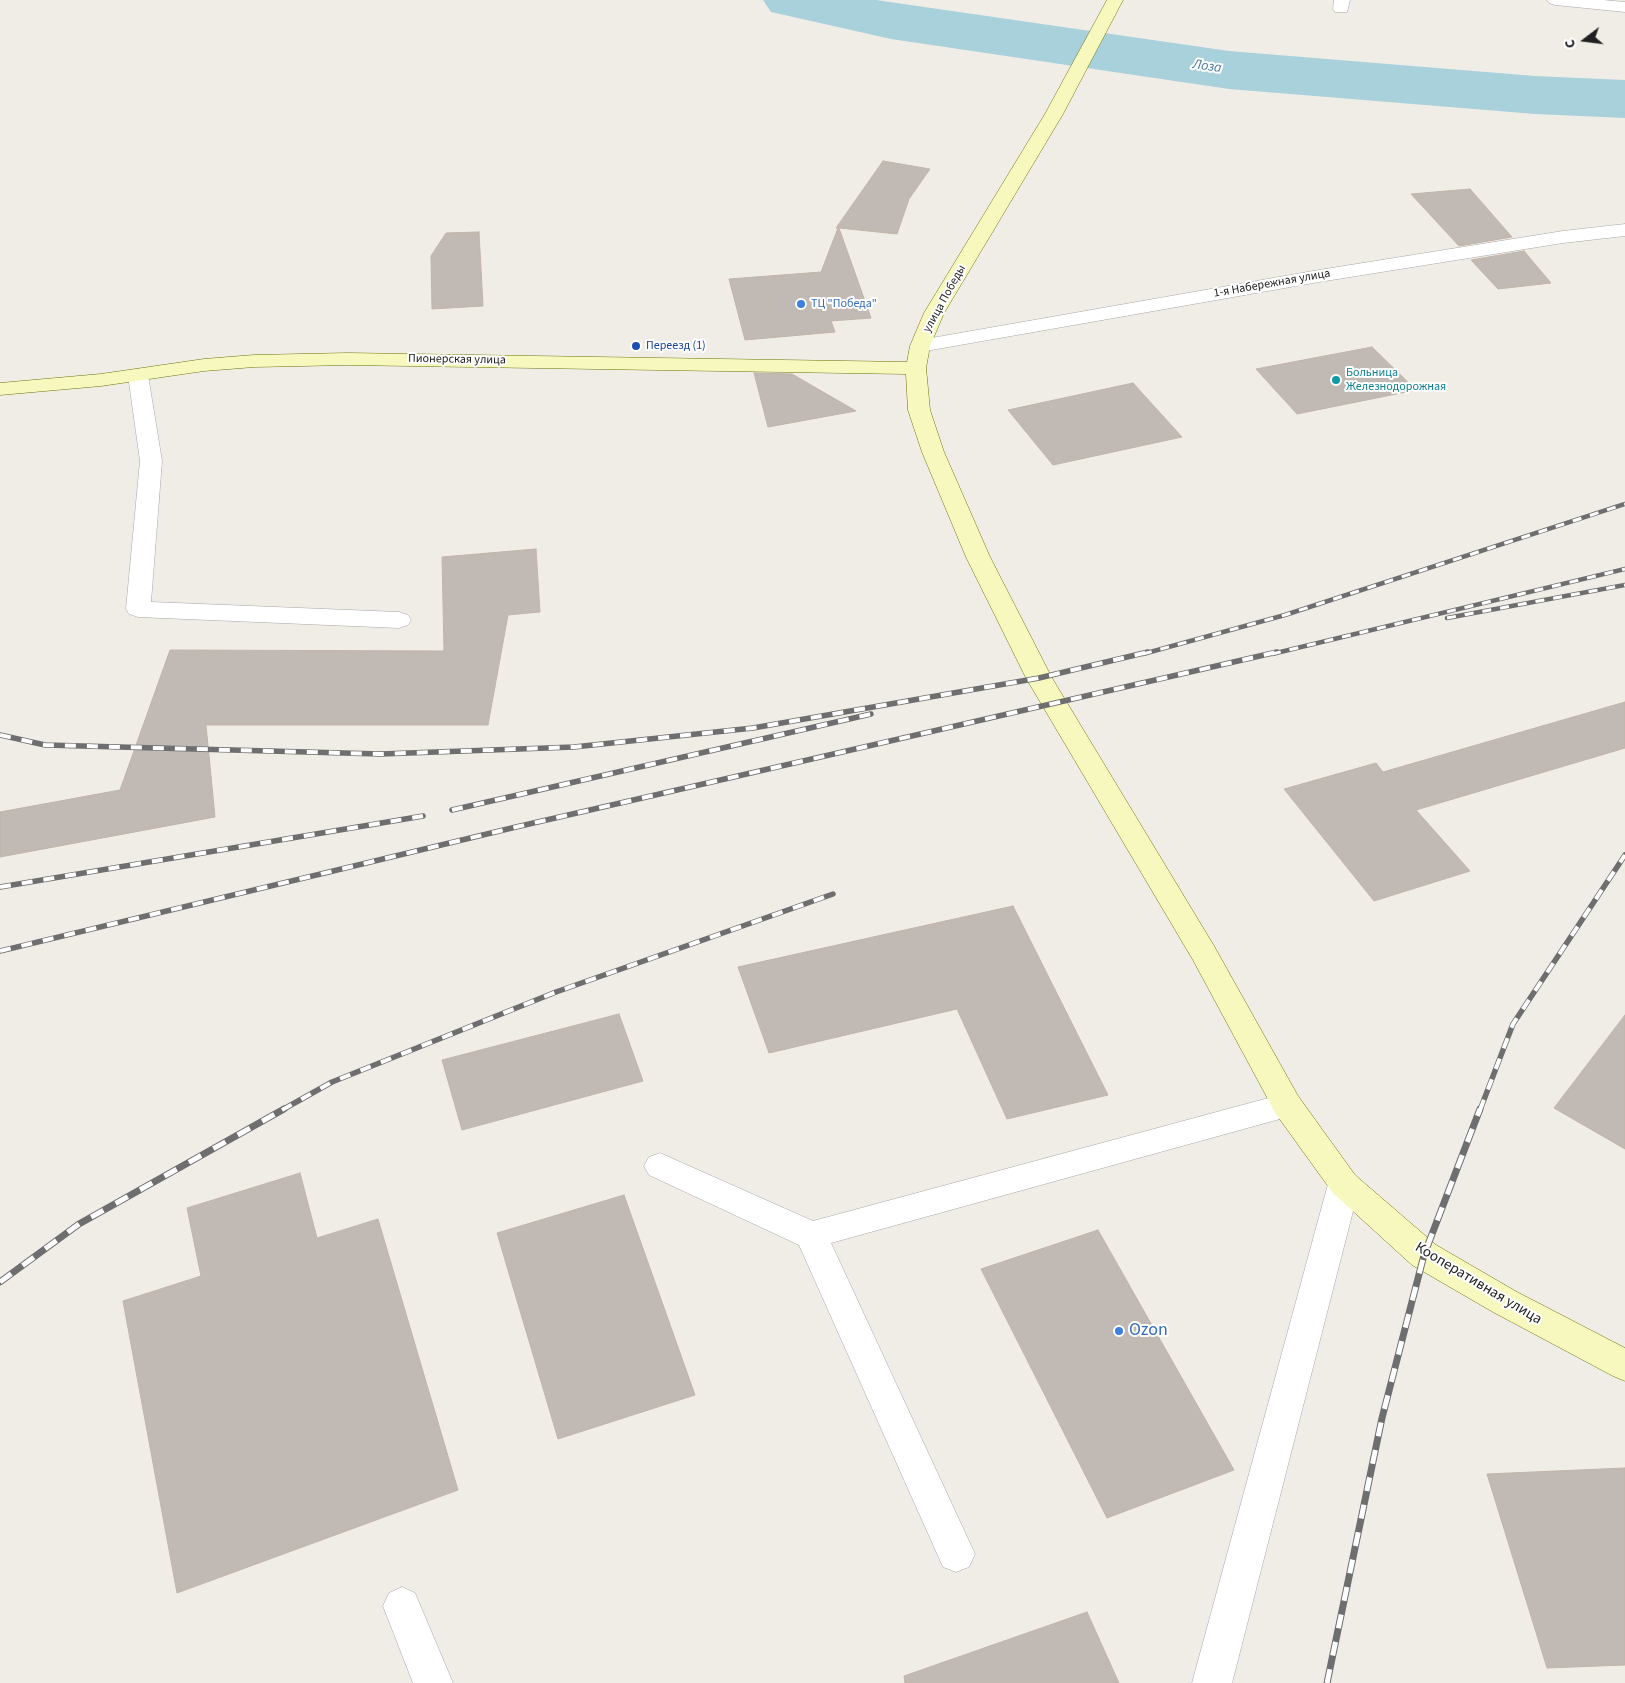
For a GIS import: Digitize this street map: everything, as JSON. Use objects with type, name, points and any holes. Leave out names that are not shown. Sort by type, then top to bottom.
[{"type":"main road","name":"улица Победы","points":[[1115,0],[1054,114],[934,314],[920,346],[916,368],[919,410],[933,452],[978,557],[1043,685],[1204,954]]},
{"type":"main road","name":"Пионерская улица","points":[[0,389],[101,380],[237,362],[348,359],[916,368]]},
{"type":"main road","name":"Кооперативная улица","points":[[1204,954],[1287,1105],[1344,1184],[1424,1255],[1505,1302],[1625,1365]]},
{"type":"street","points":[[1555,0],[1625,7]]},
{"type":"street","name":"1-я Набережная улица","points":[[920,346],[1329,274],[1563,237],[1625,230]]},
{"type":"street","points":[[138,375],[151,461],[138,609],[399,620]]},
{"type":"street","points":[[660,1166],[811,1234],[1287,1105]]},
{"type":"street","points":[[1212,1683],[1344,1184]]},
{"type":"street","points":[[811,1234],[956,1554]]},
{"type":"street","points":[[402,1606],[433,1683]]},
{"type":"building","points":[[883,161],[930,169],[909,199],[897,234],[839,228],[871,318],[831,321],[835,332],[745,340],[729,279],[821,272],[838,228],[836,228]]},
{"type":"building","points":[[1470,189],[1512,237],[1459,246],[1411,194]]},
{"type":"building","points":[[479,232],[483,306],[432,309],[431,256],[446,233]]},
{"type":"building","points":[[1524,251],[1551,283],[1498,289],[1471,260]]},
{"type":"building","name":"Больница Железнодорожная","points":[[1372,347],[1416,390],[1297,414],[1256,369]]},
{"type":"building","points":[[754,373],[792,374],[856,411],[768,427]]},
{"type":"building","points":[[1133,383],[1182,437],[1053,465],[1008,410]]},
{"type":"building","points":[[536,549],[540,612],[508,615],[488,725],[206,725],[215,817],[0,857],[0,812],[120,790],[170,650],[444,651],[442,557]]},
{"type":"building","points":[[1625,702],[1625,748],[1416,810],[1470,871],[1374,901],[1284,789],[1376,763],[1383,772]]},
{"type":"building","points":[[1013,906],[1108,1095],[1007,1119],[957,1009],[769,1053],[738,967]]},
{"type":"building","points":[[619,1014],[643,1081],[462,1130],[442,1060]]},
{"type":"building","points":[[1625,1015],[1625,1149],[1554,1108]]},
{"type":"building","points":[[300,1173],[317,1238],[378,1219],[458,1490],[177,1593],[123,1301],[201,1276],[187,1208]]},
{"type":"building","points":[[624,1195],[695,1395],[558,1439],[497,1233]]},
{"type":"building","points":[[1098,1230],[1234,1470],[1107,1518],[981,1269]]},
{"type":"building","points":[[1625,1468],[1625,1665],[1547,1668],[1487,1474]]},
{"type":"building","points":[[1087,1612],[1119,1683],[905,1683],[904,1676]]},
{"type":"waterway","name":"Лоза","points":[[792,0],[891,21],[1229,70],[1535,95],[1625,99]]},
{"type":"railway","points":[[1143,654],[1285,615],[1625,504]]},
{"type":"railway","points":[[1272,654],[1625,569]]},
{"type":"railway","points":[[1447,618],[1625,585]]},
{"type":"railway","points":[[0,735],[45,745],[381,754],[574,747],[753,728],[1039,678],[1148,652]]},
{"type":"railway","points":[[0,951],[516,827],[1277,652]]},
{"type":"railway","points":[[452,810],[871,714]]},
{"type":"railway","points":[[0,887],[423,816]]},
{"type":"railway","points":[[1480,1110],[1513,1024],[1625,855]]},
{"type":"railway","points":[[282,1110],[332,1082],[556,992],[833,894]]},
{"type":"railway","points":[[0,1282],[79,1224],[284,1109]]},
{"type":"railway","points":[[1327,1683],[1382,1418],[1424,1255],[1480,1109]]},
{"type":"place","name":"ТЦ \"Победа\"","points":[[801,304]]},
{"type":"place","name":"Переезд (1)","points":[[636,346]]},
{"type":"place","name":"Больница Железнодорожная","points":[[1336,380]]},
{"type":"place","name":"Ozon","points":[[1119,1331]]}]
